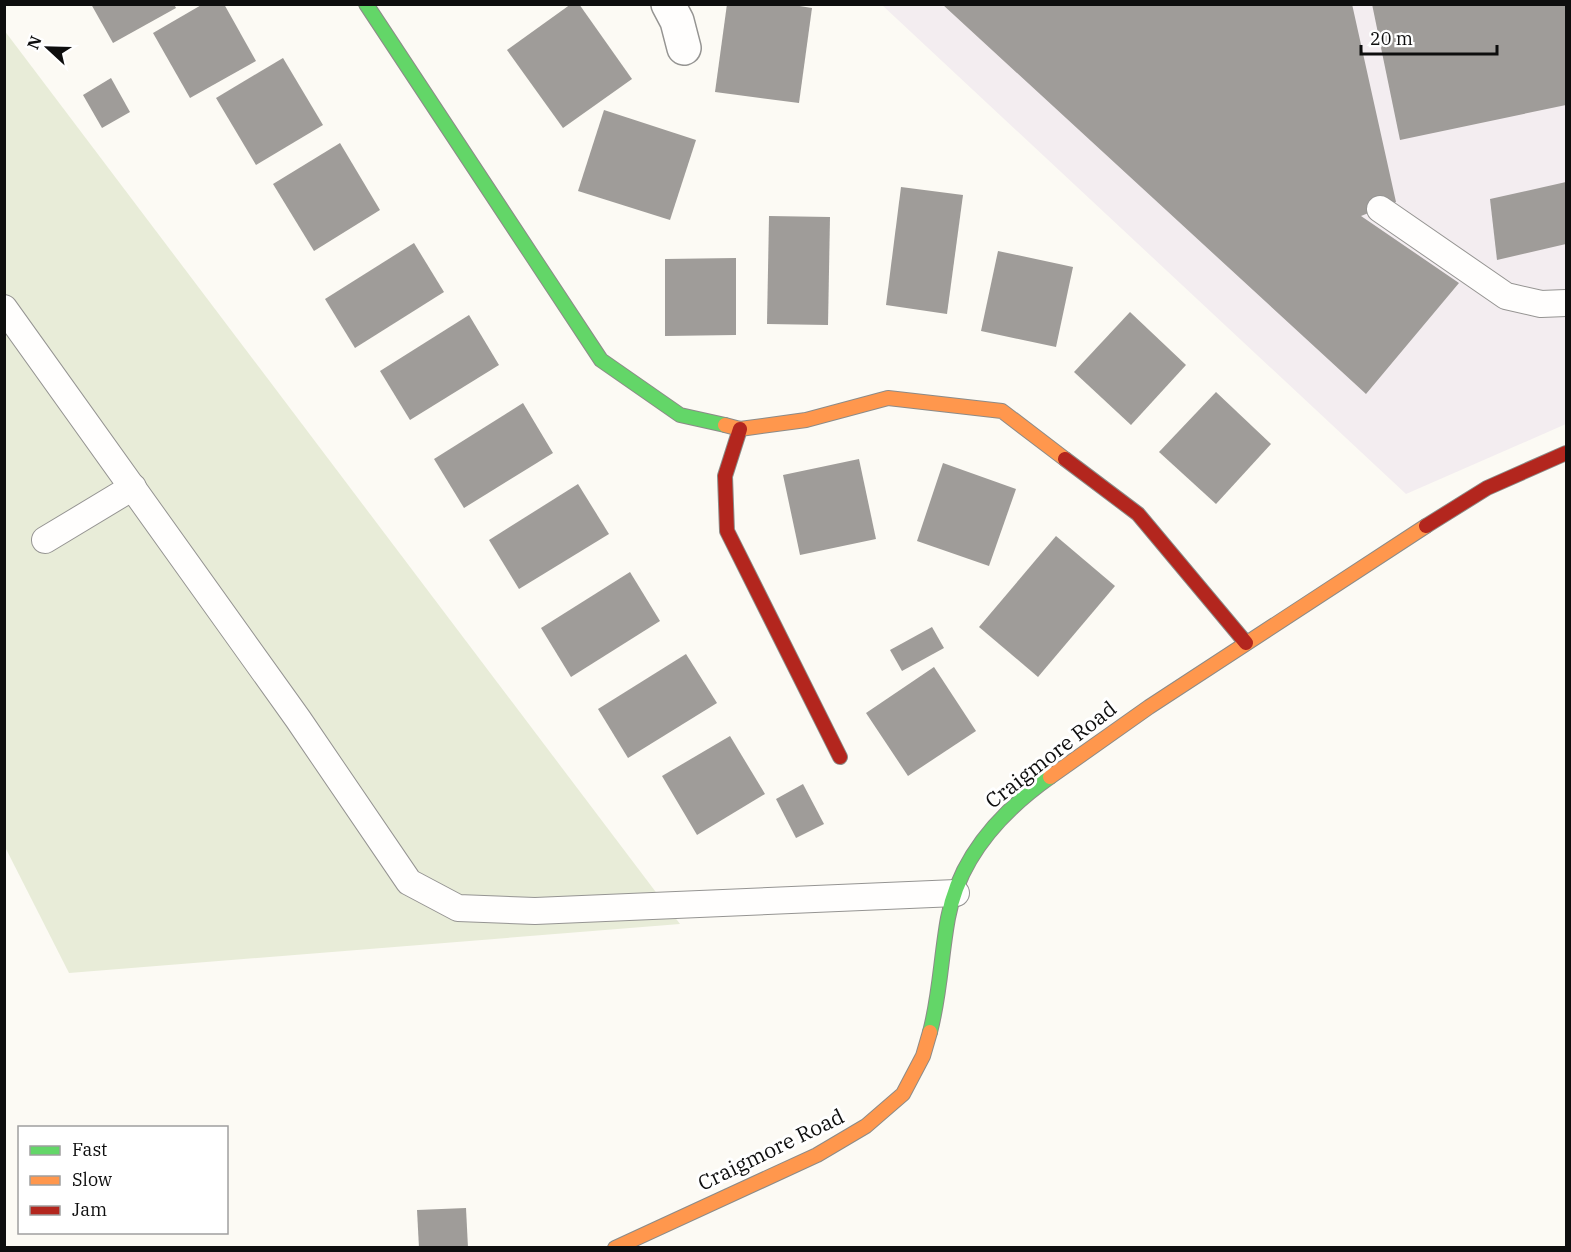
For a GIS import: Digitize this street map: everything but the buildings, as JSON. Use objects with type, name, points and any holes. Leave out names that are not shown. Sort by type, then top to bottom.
[{"type":"street","points":[[366,4],[601,360],[680,415],[740,429],[806,420],[888,398],[1002,411],[1138,514],[1246,642]]},
{"type":"street","points":[[668,4],[677,21],[684,48]]},
{"type":"street","points":[[740,429],[724,476],[727,531],[840,757]]},
{"type":"street","name":"Craigmore Road","points":[[615,1248],[817,1155],[866,1126],[903,1094],[923,1056],[935,1012],[948,916],[963,870],[992,826],[1037,786],[1246,642],[1487,488],[1566,453]]},
{"type":"lane","points":[[1380,209],[1506,296],[1541,304],[1566,303]]},
{"type":"lane","points":[[4,308],[298,719],[409,882],[458,908],[535,911],[956,893]]},
{"type":"lane","points":[[45,540],[133,487]]},
{"type":"shaded area","points":[[882,5],[1566,5],[1566,424],[1406,494]]},
{"type":"green space","points":[[4,30],[680,924],[69,973],[5,847]]},
{"type":"traffic: fast","points":[[366,4],[601,360],[680,415],[725,425]]},
{"type":"traffic: fast","points":[[930,1032],[948,918],[962,875],[972,856],[1000,821],[1032,790],[1050,777]]},
{"type":"traffic: slow","points":[[725,425],[740,429],[806,420],[888,398],[1002,411],[1065,459]]},
{"type":"traffic: slow","points":[[1050,777],[1149,707],[1426,526]]},
{"type":"traffic: slow","points":[[615,1248],[817,1155],[866,1126],[903,1094],[923,1056],[930,1032]]},
{"type":"traffic: jam","points":[[740,429],[725,476],[727,531],[840,757]]},
{"type":"traffic: jam","points":[[1426,526],[1487,488],[1566,453]]},
{"type":"traffic: jam","points":[[1065,459],[1138,514],[1246,643]]}]
